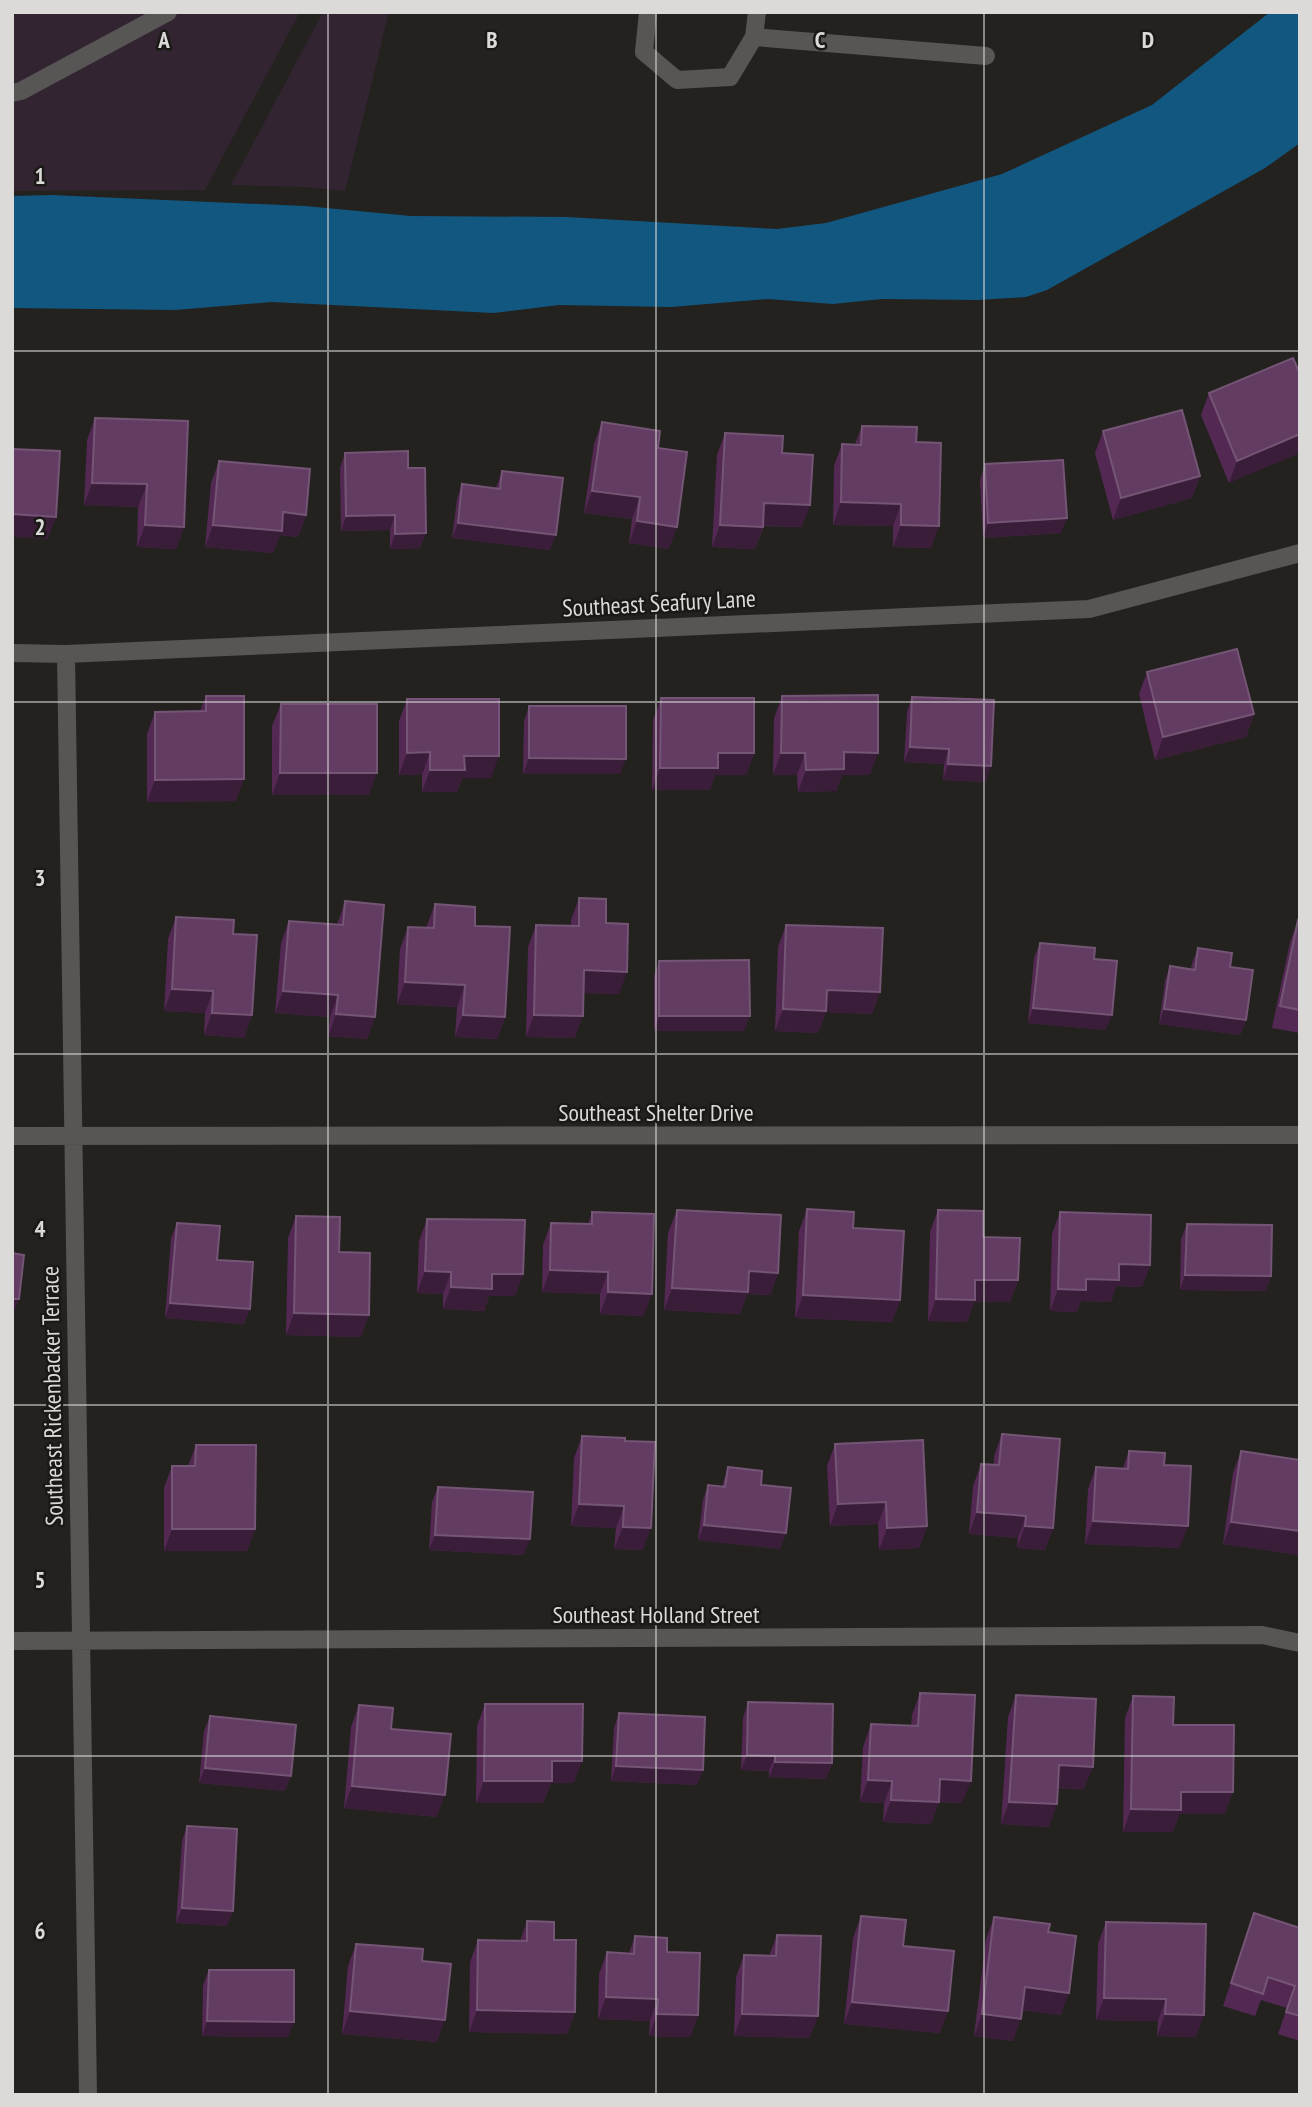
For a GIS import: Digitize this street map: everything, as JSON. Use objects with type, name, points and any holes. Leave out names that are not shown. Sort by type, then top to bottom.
[{"type":"street","points":[[12,93],[168,12]]},
{"type":"street","points":[[648,12],[644,52],[677,80],[730,77],[754,37],[757,12]]},
{"type":"street","points":[[754,37],[986,56]]},
{"type":"street","name":"Southeast Seafury Lane","points":[[12,653],[66,654],[1088,609],[1300,553]]},
{"type":"street","name":"Southeast Rickenbacker Terrace","points":[[66,654],[88,2095]]},
{"type":"street","name":"Southeast Shelter Drive","points":[[12,1136],[1300,1135]]},
{"type":"street","name":"Southeast Holland Street","points":[[12,1641],[1262,1635],[1300,1643]]},
{"type":"shaded area","points":[[12,12],[300,12],[205,190],[12,191]]},
{"type":"shaded area","points":[[323,12],[389,12],[345,191],[231,185]]},
{"type":"water","points":[[1270,12],[1300,12],[1300,143],[1265,168],[1047,290],[1026,297],[978,300],[882,299],[833,304],[768,299],[671,307],[559,305],[494,313],[272,302],[175,310],[12,308],[12,196],[51,195],[305,206],[411,216],[567,217],[777,229],[826,223],[1002,174],[1152,105]]},
{"type":"building","points":[[1293,358],[1300,374],[1300,434],[1237,461],[1209,393]]},
{"type":"building","points":[[1182,410],[1200,476],[1121,498],[1103,431]]},
{"type":"building","points":[[95,418],[188,421],[184,527],[145,525],[147,484],[92,483]]},
{"type":"building","points":[[602,422],[660,431],[658,448],[687,452],[677,527],[637,521],[640,497],[592,491]]},
{"type":"building","points":[[862,426],[917,427],[916,442],[941,443],[939,526],[901,525],[901,504],[841,502],[842,444],[861,445]]},
{"type":"building","points":[[725,433],[783,436],[782,453],[813,455],[810,505],[764,503],[763,527],[720,525]]},
{"type":"building","points":[[12,449],[60,451],[56,517],[12,514]]},
{"type":"building","points":[[408,451],[408,468],[425,468],[426,533],[395,534],[395,515],[346,516],[345,453]]},
{"type":"building","points":[[1063,460],[1067,518],[988,523],[985,464]]},
{"type":"building","points":[[219,461],[310,469],[306,515],[283,512],[282,531],[213,525]]},
{"type":"building","points":[[502,471],[563,478],[556,535],[458,523],[462,484],[500,489]]},
{"type":"building","points":[[1237,649],[1254,714],[1163,737],[1147,672]]},
{"type":"building","points":[[878,695],[878,753],[844,752],[844,769],[806,770],[805,753],[781,753],[782,696]]},
{"type":"building","points":[[206,696],[244,696],[244,779],[155,780],[155,712],[206,711]]},
{"type":"building","points":[[912,697],[994,700],[991,766],[948,764],[949,749],[910,747]]},
{"type":"building","points":[[661,698],[754,698],[754,753],[718,753],[718,768],[660,768]]},
{"type":"building","points":[[407,699],[499,699],[499,756],[464,756],[465,770],[430,770],[430,752],[407,753]]},
{"type":"building","points":[[281,704],[377,704],[377,773],[280,773]]},
{"type":"building","points":[[529,706],[626,706],[626,759],[529,758]]},
{"type":"building","points":[[579,898],[606,899],[606,923],[628,924],[627,972],[584,970],[583,1016],[534,1015],[536,925],[579,926]]},
{"type":"building","points":[[345,901],[384,905],[375,1017],[336,1014],[338,995],[283,991],[289,921],[343,925]]},
{"type":"building","points":[[435,904],[475,907],[475,926],[510,927],[505,1017],[463,1015],[465,985],[405,982],[408,927],[434,928]]},
{"type":"building","points":[[176,917],[234,920],[233,934],[257,935],[252,1015],[212,1013],[213,991],[172,989]]},
{"type":"building","points":[[1298,920],[1300,921],[1300,1010],[1280,1006]]},
{"type":"building","points":[[786,925],[883,928],[880,992],[827,990],[826,1011],[783,1009]]},
{"type":"building","points":[[1040,943],[1095,948],[1094,959],[1117,961],[1112,1015],[1033,1008]]},
{"type":"building","points":[[1198,948],[1232,953],[1230,967],[1253,970],[1246,1020],[1164,1009],[1170,966],[1195,970]]},
{"type":"building","points":[[749,960],[750,1016],[659,1016],[659,961]]},
{"type":"building","points":[[807,1209],[854,1212],[853,1228],[904,1231],[900,1300],[803,1295]]},
{"type":"building","points":[[677,1210],[781,1215],[778,1273],[749,1271],[748,1292],[672,1288]]},
{"type":"building","points":[[938,1210],[983,1211],[983,1237],[1020,1238],[1018,1280],[975,1280],[975,1300],[936,1299]]},
{"type":"building","points":[[592,1212],[654,1214],[652,1294],[608,1292],[608,1272],[550,1270],[551,1223],[592,1224]]},
{"type":"building","points":[[1060,1212],[1151,1215],[1150,1265],[1119,1264],[1119,1280],[1086,1279],[1086,1290],[1058,1289]]},
{"type":"building","points":[[296,1216],[340,1217],[339,1252],[370,1253],[369,1315],[294,1313]]},
{"type":"building","points":[[427,1219],[525,1220],[523,1274],[492,1274],[492,1289],[451,1287],[451,1272],[425,1271]]},
{"type":"building","points":[[177,1223],[220,1226],[217,1260],[253,1262],[250,1309],[170,1303]]},
{"type":"building","points":[[1187,1224],[1272,1225],[1271,1276],[1185,1275]]},
{"type":"building","points":[[12,1253],[24,1255],[19,1299],[12,1299]]},
{"type":"building","points":[[1002,1434],[1060,1439],[1053,1528],[1025,1526],[1026,1516],[977,1512],[981,1464],[999,1465]]},
{"type":"building","points":[[582,1436],[655,1442],[651,1528],[623,1527],[624,1506],[579,1504]]},
{"type":"building","points":[[923,1440],[927,1526],[887,1528],[886,1502],[838,1504],[835,1444]]},
{"type":"building","points":[[196,1445],[256,1445],[255,1529],[172,1529],[172,1466],[195,1466]]},
{"type":"building","points":[[1129,1451],[1165,1453],[1164,1465],[1191,1466],[1188,1526],[1093,1521],[1096,1467],[1128,1469]]},
{"type":"building","points":[[1241,1451],[1300,1460],[1300,1531],[1231,1522]]},
{"type":"building","points":[[728,1467],[762,1471],[761,1485],[791,1488],[786,1533],[704,1525],[708,1485],[725,1487]]},
{"type":"building","points":[[438,1487],[533,1492],[530,1539],[435,1535]]},
{"type":"building","points":[[920,1693],[975,1695],[971,1781],[940,1779],[939,1802],[891,1800],[892,1781],[868,1780],[871,1724],[918,1726]]},
{"type":"building","points":[[1016,1695],[1096,1699],[1093,1767],[1059,1765],[1057,1804],[1009,1802]]},
{"type":"building","points":[[1133,1696],[1174,1697],[1173,1725],[1234,1725],[1233,1792],[1181,1792],[1181,1810],[1131,1809]]},
{"type":"building","points":[[748,1702],[833,1704],[832,1763],[775,1762],[775,1756],[747,1755]]},
{"type":"building","points":[[485,1704],[583,1704],[582,1761],[552,1761],[552,1781],[484,1781]]},
{"type":"building","points":[[359,1705],[393,1708],[391,1729],[451,1734],[445,1795],[352,1786]]},
{"type":"building","points":[[619,1713],[705,1717],[703,1770],[616,1766]]},
{"type":"building","points":[[210,1716],[296,1725],[291,1776],[205,1768]]},
{"type":"building","points":[[187,1826],[237,1829],[233,1911],[182,1908]]},
{"type":"building","points":[[1254,1913],[1300,1928],[1300,2016],[1286,2012],[1295,1986],[1268,1977],[1263,1994],[1231,1983]]},
{"type":"building","points":[[861,1916],[906,1920],[903,1946],[954,1951],[948,2011],[852,2002]]},
{"type":"building","points":[[994,1917],[1050,1924],[1048,1932],[1076,1936],[1069,1993],[1025,1987],[1021,2019],[982,2014]]},
{"type":"building","points":[[527,1921],[554,1922],[554,1940],[576,1940],[575,2012],[477,2010],[478,1940],[527,1941]]},
{"type":"building","points":[[1106,1922],[1206,1924],[1204,2015],[1165,2014],[1166,1999],[1104,1998]]},
{"type":"building","points":[[777,1935],[821,1936],[818,2016],[742,2014],[744,1955],[776,1956]]},
{"type":"building","points":[[635,1936],[667,1938],[667,1952],[700,1953],[698,2015],[657,2014],[658,1999],[606,1997],[607,1952],[634,1954]]},
{"type":"building","points":[[356,1944],[423,1949],[422,1961],[451,1964],[445,2020],[350,2011]]},
{"type":"building","points":[[209,1970],[294,1970],[294,2022],[207,2021]]}]
